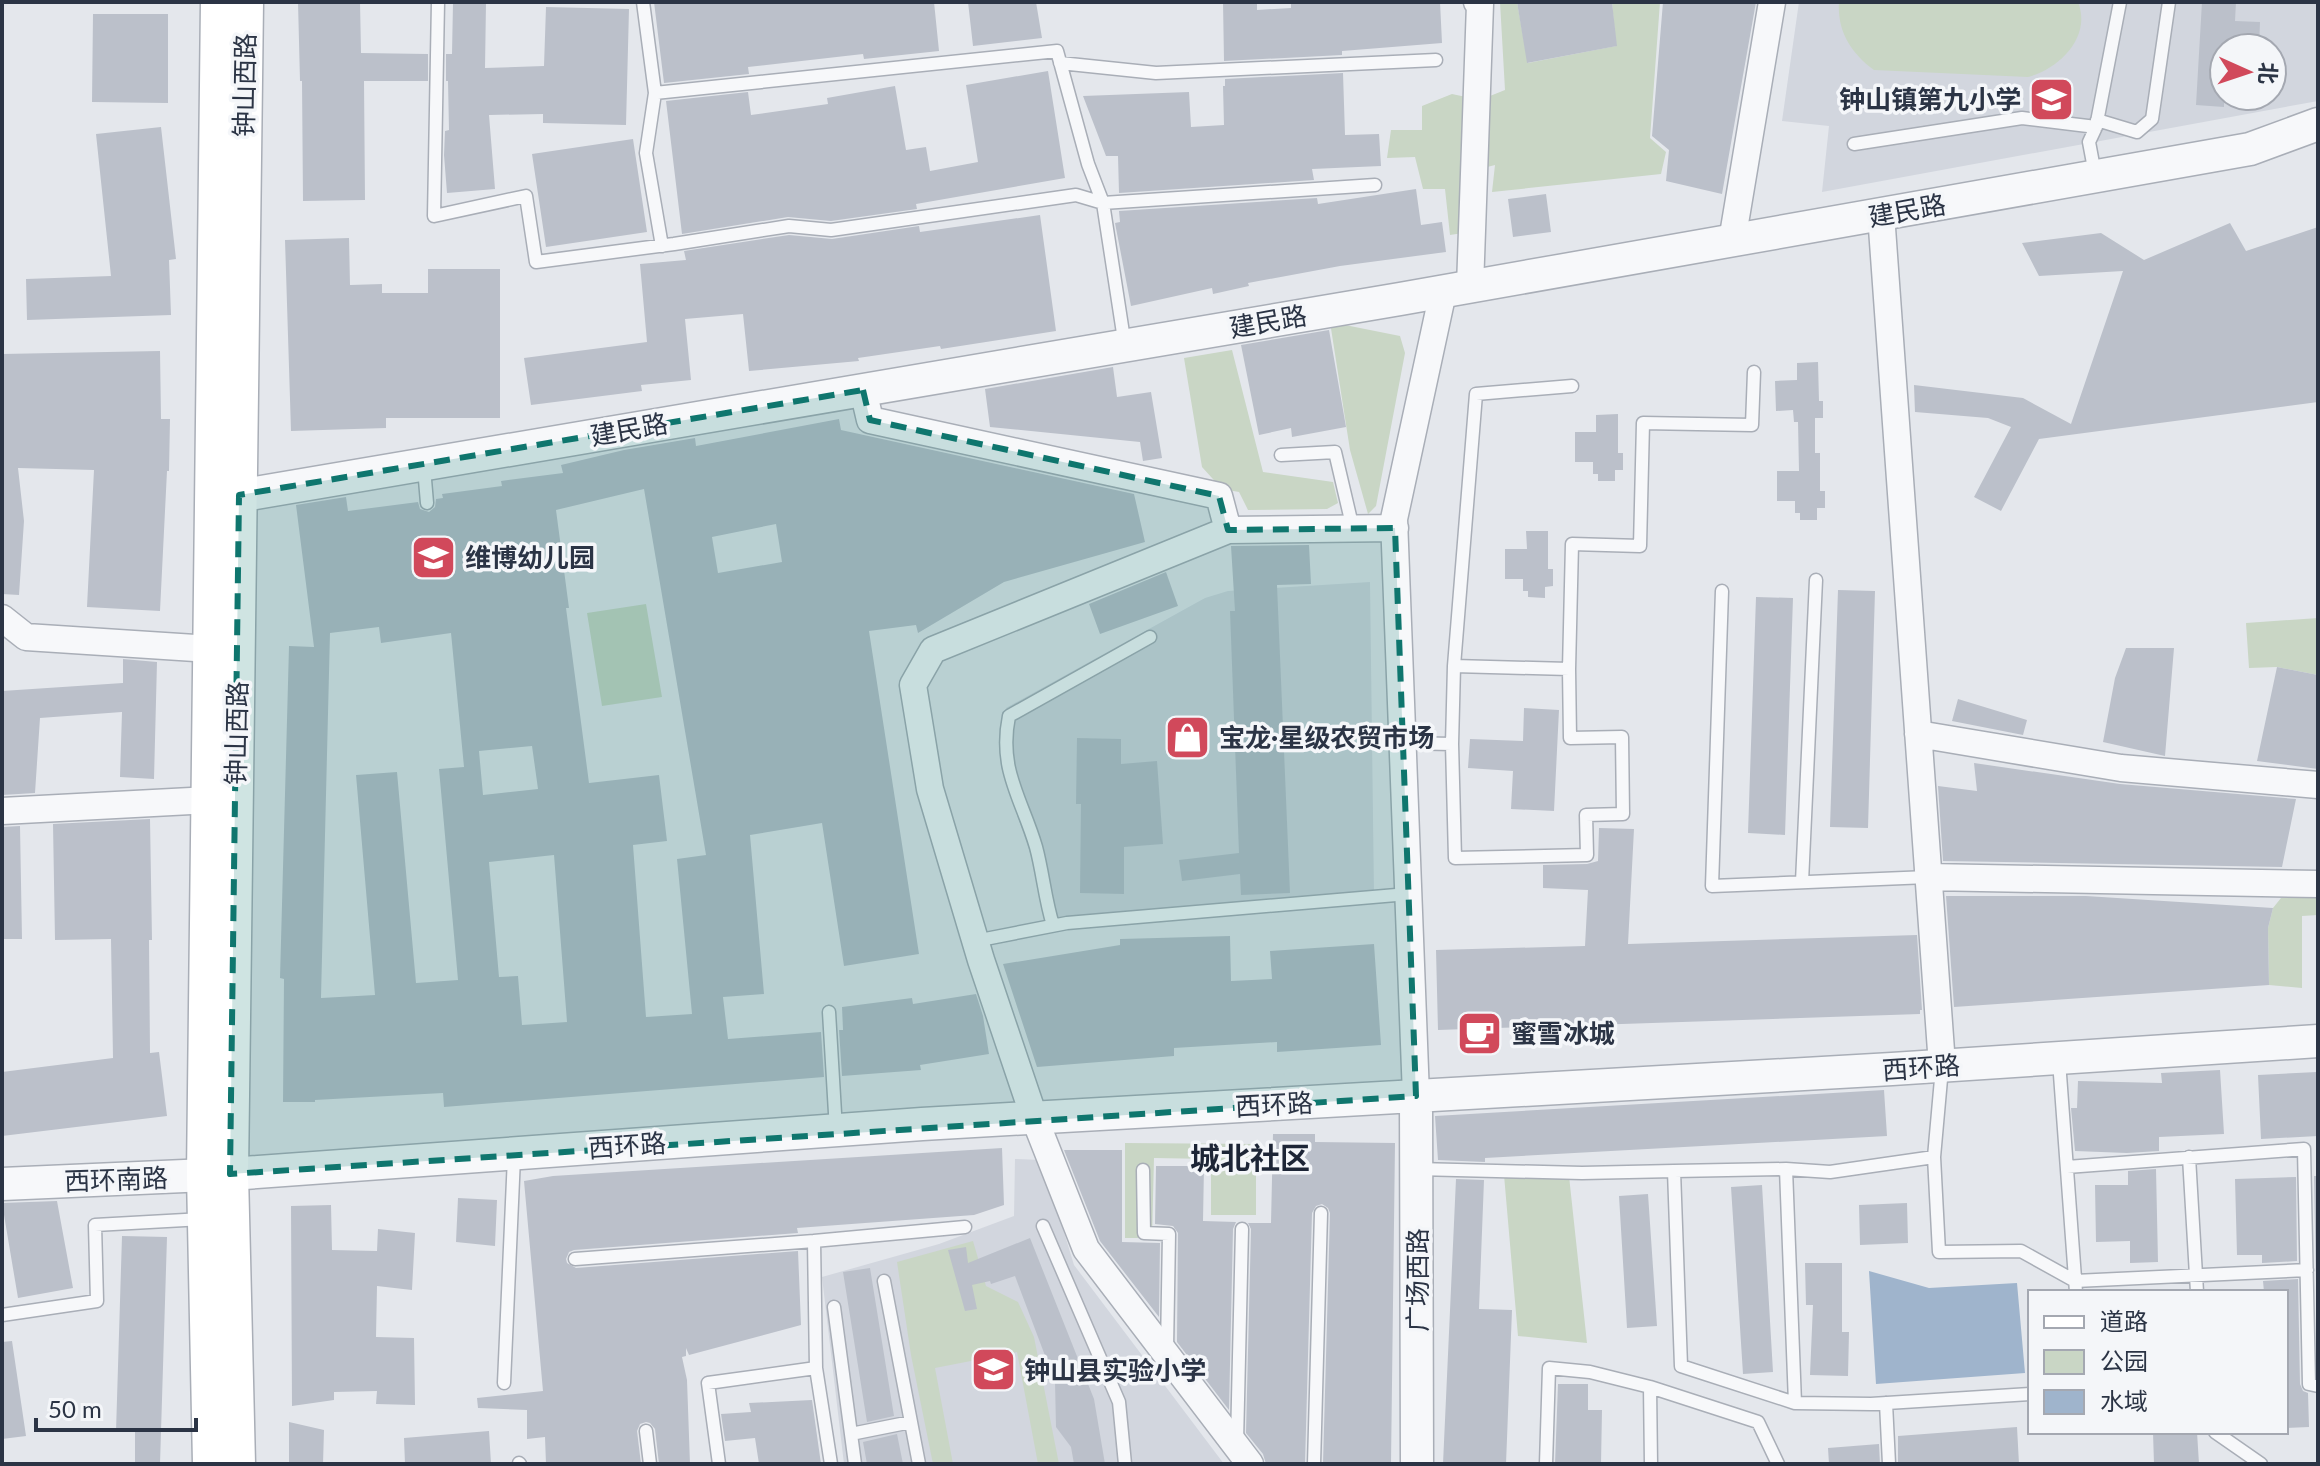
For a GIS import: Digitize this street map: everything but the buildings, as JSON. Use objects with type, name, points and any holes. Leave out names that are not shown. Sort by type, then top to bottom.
[{"type":"main road","name":"钟山西路","points":[[219,2],[227,497]]},
{"type":"main road","name":"钟山西路","points":[[211,1464],[206,1219],[218,1174],[227,497],[245,2]]},
{"type":"main road","name":"钟山西路","points":[[225,650],[210,800],[218,1174],[237,1464]]},
{"type":"street","points":[[1416,1096],[1394,519],[1457,289],[1480,4],[1477,2]]},
{"type":"street","points":[[1732,241],[1772,2]]},
{"type":"street","name":"建民路","points":[[227,497],[1125,346],[2095,177],[2250,149],[2318,124]]},
{"type":"street","points":[[1881,214],[1942,1065]]},
{"type":"street","points":[[863,390],[870,420],[1219,496],[1228,530]]},
{"type":"street","points":[[1243,1456],[1086,1249],[1034,1117],[975,941],[930,789],[913,685],[933,650],[1228,530],[1395,528]]},
{"type":"street","points":[[2,618],[26,637],[225,650]]},
{"type":"street","points":[[1918,734],[2121,768],[2318,785]]},
{"type":"street","points":[[2,811],[210,800]]},
{"type":"street","points":[[1928,877],[2318,884]]},
{"type":"street","name":"西环路","points":[[218,1174],[1034,1117],[2318,1041]]},
{"type":"street","name":"广场西路","points":[[1416,1096],[1417,1464]]},
{"type":"street","name":"西环南路","points":[[2,1184],[218,1174]]},
{"type":"lane","points":[[438,2],[434,216],[526,196],[536,262],[789,226],[831,230],[1076,195],[1103,203],[1375,185]]},
{"type":"lane","points":[[643,2],[655,93],[646,153],[662,246]]},
{"type":"lane","points":[[2095,177],[2089,142],[2096,123],[2120,2]]},
{"type":"lane","points":[[1854,144],[2022,118],[2096,123],[2137,132],[2152,119],[2169,2]]},
{"type":"lane","points":[[655,93],[1057,51],[1088,164],[1103,203],[1125,346]]},
{"type":"lane","points":[[1060,63],[1156,73],[1436,60]]},
{"type":"lane","points":[[1572,386],[1476,394],[1454,666],[1452,744],[1455,858],[1587,855],[1586,815],[1623,814],[1622,737],[1570,738],[1572,544],[1640,546],[1643,423],[1752,425],[1754,372]]},
{"type":"lane","points":[[1281,455],[1335,452],[1353,529]]},
{"type":"lane","points":[[423,464],[427,503]]},
{"type":"lane","points":[[1802,882],[1816,580]]},
{"type":"lane","points":[[1722,591],[1712,886],[1928,877]]},
{"type":"lane","points":[[1053,925],[1036,849],[1008,772],[1006,732],[1009,716],[1150,637]]},
{"type":"lane","points":[[1454,666],[1569,669]]},
{"type":"lane","points":[[1403,743],[1452,744]]},
{"type":"lane","points":[[975,941],[1053,925],[1408,894]]},
{"type":"lane","points":[[829,1012],[836,1130]]},
{"type":"lane","points":[[2059,1058],[2076,1286]]},
{"type":"lane","points":[[1942,1065],[1934,1157],[1939,1252],[2021,1251],[2076,1286],[2196,1275],[2307,1270]]},
{"type":"lane","points":[[2067,1167],[2304,1149],[2309,1384],[2318,1386]]},
{"type":"lane","points":[[504,1383],[514,1153]]},
{"type":"lane","points":[[1417,1169],[1582,1173],[1786,1169],[1830,1172],[1934,1157]]},
{"type":"lane","points":[[2189,1157],[2197,1290]]},
{"type":"lane","points":[[1786,1169],[1795,1403]]},
{"type":"lane","points":[[1143,1170],[1144,1233],[1169,1234],[1167,1356]]},
{"type":"lane","points":[[1674,1171],[1681,1366],[1795,1403],[1886,1403],[2028,1394]]},
{"type":"lane","points":[[1314,1464],[1321,1213]]},
{"type":"lane","points":[[2,1315],[97,1301],[95,1225],[206,1219]]},
{"type":"lane","points":[[1043,1226],[1119,1402],[1125,1464]]},
{"type":"lane","points":[[575,1259],[965,1227]]},
{"type":"lane","points":[[1242,1229],[1243,1456]]},
{"type":"lane","points":[[814,1241],[816,1368],[831,1464]]},
{"type":"lane","points":[[884,1281],[919,1464]]},
{"type":"lane","points":[[834,1307],[855,1464]]},
{"type":"lane","points":[[719,1464],[708,1383],[816,1368]]},
{"type":"lane","points":[[1546,1464],[1549,1368],[1590,1372],[1650,1387],[1758,1422],[1778,1464]]},
{"type":"lane","points":[[1650,1387],[1651,1464]]},
{"type":"lane","points":[[1886,1403],[1889,1464]]},
{"type":"lane","points":[[851,1434],[911,1422]]},
{"type":"lane","points":[[646,1431],[650,1464]]},
{"type":"lane","points":[[2218,1434],[2261,1464]]},
{"type":"highlighted area","points":[[863,390],[870,420],[1219,496],[1228,530],[1395,528],[1416,1096],[230,1174],[239,495]]},
{"type":"shaded area","name":"钟山镇第九小学","points":[[1799,2],[2318,2],[2318,101],[2288,107],[2288,32],[2208,32],[2208,112],[2258,112],[1822,192],[1829,126],[1782,121]]},
{"type":"shaded area","name":"宝龙·星级农贸市场","points":[[1370,582],[1374,895],[1054,924],[1001,767],[1006,708],[1205,598],[1228,591]]},
{"type":"shaded area","name":"钟山县实验小学","points":[[1015,1159],[1042,1160],[1074,1265],[1224,1464],[844,1464],[822,1277],[939,1244],[1014,1216]]},
{"type":"green space","points":[[1500,2],[1517,2],[1528,63],[1616,46],[1612,2],[1660,2],[1650,138],[1666,152],[1661,174],[1492,192],[1495,165],[1464,173],[1463,233],[1450,235],[1445,189],[1423,189],[1415,157],[1387,158],[1391,130],[1422,130],[1422,106],[1452,94],[1480,100],[1505,90]]},
{"type":"green space","points":[[1839,2],[2078,2],[2081,15],[2077,39],[2070,50],[2051,67],[2028,77],[1874,70],[1847,40],[1840,22]]},
{"type":"green space","points":[[1330,322],[1400,336],[1405,353],[1376,506],[1368,514],[1350,450]]},
{"type":"green space","points":[[1232,350],[1263,472],[1333,482],[1338,503],[1327,509],[1248,510],[1239,492],[1222,489],[1202,467],[1184,358]]},
{"type":"green space","points":[[646,604],[662,697],[602,706],[587,613]]},
{"type":"green space","points":[[2318,618],[2318,675],[2277,667],[2249,668],[2246,623]]},
{"type":"green space","points":[[2281,898],[2318,898],[2318,915],[2302,916],[2302,988],[2269,985],[2268,928],[2273,908]]},
{"type":"green space","points":[[1125,1143],[1256,1144],[1256,1215],[1211,1215],[1211,1159],[1154,1158],[1152,1238],[1125,1238]]},
{"type":"green space","points":[[1504,1175],[1569,1176],[1587,1343],[1518,1336]]},
{"type":"green space","points":[[973,1241],[986,1286],[1018,1302],[1034,1337],[1059,1464],[1038,1464],[1017,1352],[935,1368],[953,1464],[933,1464],[911,1355],[897,1262]]},
{"type":"water","points":[[1869,1271],[1929,1288],[2017,1283],[2025,1373],[1876,1384]]},
{"type":"place","name":"钟山镇第九小学","points":[[2052,99]]},
{"type":"place","name":"维博幼儿园","points":[[434,557]]},
{"type":"place","name":"宝龙·星级农贸市场","points":[[1188,737]]},
{"type":"place","name":"蜜雪冰城","points":[[1480,1033]]},
{"type":"place","name":"钟山县实验小学","points":[[993,1370]]},
{"type":"district","name":"城北社区","points":[[1250,1157]]}]
